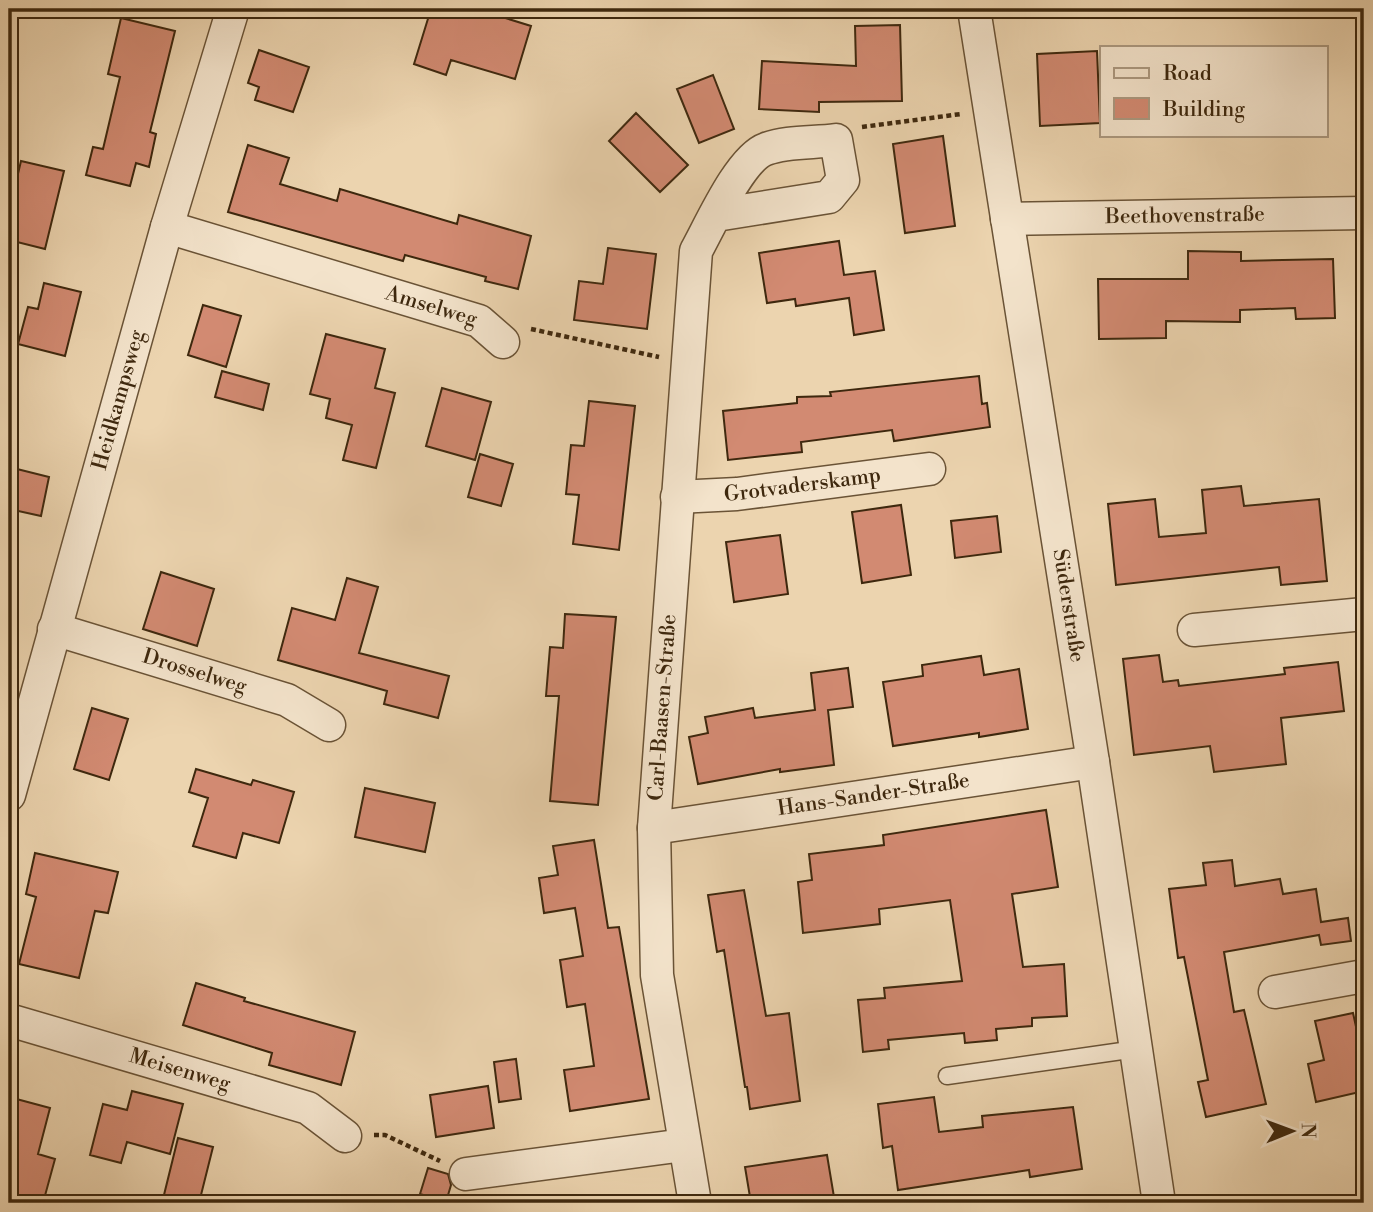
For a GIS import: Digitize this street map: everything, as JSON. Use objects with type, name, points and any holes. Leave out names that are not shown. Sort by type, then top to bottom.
[{"type":"street","name":"Heidkampsweg","points":[[9,794],[167,227],[233,9]]},
{"type":"street","name":"Süderstraße","points":[[974,9],[1093,762],[1159,1203]]},
{"type":"street","points":[[716,215],[830,197],[843,180],[836,140]]},
{"type":"street","name":"Carl-Baasen-Straße","points":[[695,1203],[657,975],[654,828],[696,251],[748,162],[765,149],[836,140]]},
{"type":"street","name":"Beethovenstraße","points":[[1007,219],[1364,214]]},
{"type":"street","name":"Amselweg","points":[[167,227],[479,321],[503,342]]},
{"type":"street","name":"Grotvaderskamp","points":[[677,497],[737,495],[929,469]]},
{"type":"street","points":[[1194,630],[1364,614]]},
{"type":"street","name":"Drosselweg","points":[[54,629],[287,701],[329,725]]},
{"type":"street","name":"Hans-Sander-Straße","points":[[654,828],[1093,762]]},
{"type":"street","points":[[1275,992],[1364,976]]},
{"type":"street","name":"Meisenweg","points":[[9,1020],[308,1108],[345,1136]]},
{"type":"street","points":[[466,1174],[684,1145]]},
{"type":"lane","points":[[947,1076],[1136,1049]]},
{"type":"path","points":[[836,140],[857,127],[964,113]]},
{"type":"path","points":[[503,342],[524,327],[664,358],[688,358]]},
{"type":"path","points":[[345,1136],[385,1135],[466,1174]]},
{"type":"building","points":[[431,9],[476,9],[531,26],[515,79],[451,60],[446,75],[414,64]]},
{"type":"building","points":[[121,18],[175,31],[150,132],[156,134],[149,167],[136,163],[130,186],[86,175],[93,147],[103,149],[120,77],[108,74]]},
{"type":"building","points":[[900,25],[902,101],[819,102],[819,112],[759,109],[762,61],[856,66],[855,26]]},
{"type":"building","points":[[259,50],[309,67],[293,112],[255,100],[259,87],[248,83]]},
{"type":"building","points":[[1097,51],[1100,123],[1040,126],[1037,54]]},
{"type":"building","points":[[713,75],[734,129],[699,143],[677,89]]},
{"type":"building","points":[[636,113],[688,165],[660,192],[609,141]]},
{"type":"building","points":[[943,136],[955,226],[905,233],[893,144]]},
{"type":"building","points":[[248,145],[289,158],[280,184],[337,201],[340,189],[457,224],[459,215],[531,236],[518,289],[485,281],[486,277],[405,255],[403,261],[228,212]]},
{"type":"building","points":[[21,161],[64,171],[45,249],[9,240],[9,212]]},
{"type":"building","points":[[839,241],[844,275],[875,271],[884,330],[854,335],[849,298],[796,306],[795,299],[767,303],[759,253]]},
{"type":"building","points":[[608,248],[656,254],[647,329],[574,320],[579,281],[603,284]]},
{"type":"building","points":[[1188,251],[1241,252],[1241,261],[1333,259],[1335,318],[1296,319],[1295,308],[1240,310],[1240,322],[1166,321],[1166,338],[1099,339],[1098,279],[1188,279]]},
{"type":"building","points":[[44,283],[81,292],[65,356],[18,344],[28,307],[38,309]]},
{"type":"building","points":[[203,305],[241,316],[226,367],[188,355]]},
{"type":"building","points":[[326,334],[385,349],[375,388],[395,393],[376,468],[343,460],[352,425],[326,418],[330,399],[310,394]]},
{"type":"building","points":[[222,371],[269,384],[263,410],[215,397]]},
{"type":"building","points":[[979,376],[982,404],[987,403],[990,427],[894,441],[892,430],[801,442],[802,452],[728,460],[723,411],[797,403],[797,397],[831,396],[830,392]]},
{"type":"building","points":[[442,388],[491,402],[475,460],[426,446]]},
{"type":"building","points":[[589,401],[635,406],[619,550],[573,544],[579,495],[566,494],[571,445],[584,446]]},
{"type":"building","points":[[480,454],[513,464],[501,506],[468,497]]},
{"type":"building","points":[[9,467],[49,477],[41,516],[9,509]]},
{"type":"building","points":[[1241,486],[1244,506],[1319,499],[1327,581],[1281,585],[1279,567],[1116,585],[1108,504],[1155,499],[1159,537],[1206,533],[1202,490]]},
{"type":"building","points":[[901,505],[911,575],[862,583],[852,512]]},
{"type":"building","points":[[997,516],[1001,552],[955,558],[951,521]]},
{"type":"building","points":[[780,535],[788,594],[734,602],[726,542]]},
{"type":"building","points":[[161,572],[214,589],[197,646],[143,629]]},
{"type":"building","points":[[347,578],[378,587],[359,653],[449,676],[438,718],[384,704],[387,691],[278,660],[292,608],[335,620]]},
{"type":"building","points":[[565,614],[616,617],[598,805],[550,801],[559,696],[546,696],[550,647],[563,648]]},
{"type":"building","points":[[1159,655],[1163,682],[1178,680],[1179,686],[1285,674],[1284,668],[1338,662],[1344,711],[1281,718],[1286,764],[1214,772],[1210,746],[1134,755],[1123,659]]},
{"type":"building","points":[[981,656],[984,675],[1019,669],[1028,729],[979,737],[979,733],[893,746],[883,682],[923,676],[922,665]]},
{"type":"building","points":[[848,668],[853,707],[828,710],[834,765],[780,772],[780,769],[698,784],[689,737],[708,733],[705,717],[753,708],[755,718],[815,710],[811,673]]},
{"type":"building","points":[[92,708],[128,719],[109,780],[74,769]]},
{"type":"building","points":[[196,769],[251,785],[253,780],[294,792],[279,843],[243,833],[236,858],[193,846],[208,798],[189,792]]},
{"type":"building","points":[[365,788],[435,803],[425,852],[355,837]]},
{"type":"building","points":[[1046,810],[1058,887],[1012,894],[1023,967],[1064,964],[1067,1016],[1032,1018],[1032,1026],[996,1029],[997,1040],[965,1043],[964,1033],[888,1040],[889,1049],[863,1052],[858,1000],[885,998],[884,988],[962,981],[950,900],[879,909],[880,924],[803,933],[798,882],[812,880],[809,854],[884,845],[883,835]]},
{"type":"building","points":[[594,840],[608,928],[619,927],[649,1099],[570,1111],[564,1070],[594,1066],[585,1004],[567,1007],[560,960],[583,956],[575,908],[544,913],[539,878],[558,875],[553,846]]},
{"type":"building","points":[[35,853],[118,872],[108,913],[95,911],[79,978],[19,964],[36,897],[26,894]]},
{"type":"building","points":[[1232,860],[1235,886],[1280,879],[1283,894],[1316,889],[1321,922],[1348,918],[1351,941],[1321,945],[1319,935],[1224,952],[1234,1012],[1244,1010],[1266,1104],[1206,1117],[1198,1082],[1208,1080],[1184,957],[1178,958],[1169,889],[1206,885],[1203,863]]},
{"type":"building","points":[[744,890],[766,1016],[789,1013],[800,1101],[750,1109],[724,950],[717,952],[708,895]]},
{"type":"building","points":[[196,983],[245,998],[244,1001],[355,1032],[341,1085],[269,1065],[272,1053],[183,1025]]},
{"type":"building","points":[[1353,1013],[1364,1063],[1364,1091],[1316,1102],[1308,1064],[1324,1060],[1315,1021]]},
{"type":"building","points":[[516,1059],[521,1099],[499,1102],[494,1062]]},
{"type":"building","points":[[488,1086],[494,1128],[436,1137],[430,1095]]},
{"type":"building","points":[[132,1091],[183,1104],[170,1154],[127,1142],[121,1163],[90,1155],[103,1104],[127,1110]]},
{"type":"building","points":[[9,1097],[50,1108],[38,1154],[55,1159],[43,1203],[9,1199]]},
{"type":"building","points":[[934,1097],[939,1132],[983,1127],[982,1116],[1073,1107],[1082,1169],[1030,1177],[1029,1170],[898,1190],[892,1146],[883,1148],[878,1104]]},
{"type":"building","points":[[178,1138],[213,1147],[199,1203],[163,1199]]},
{"type":"building","points":[[827,1155],[835,1203],[810,1203],[810,1200],[751,1203],[745,1167]]},
{"type":"building","points":[[428,1168],[448,1174],[451,1185],[446,1202],[420,1194]]}]
